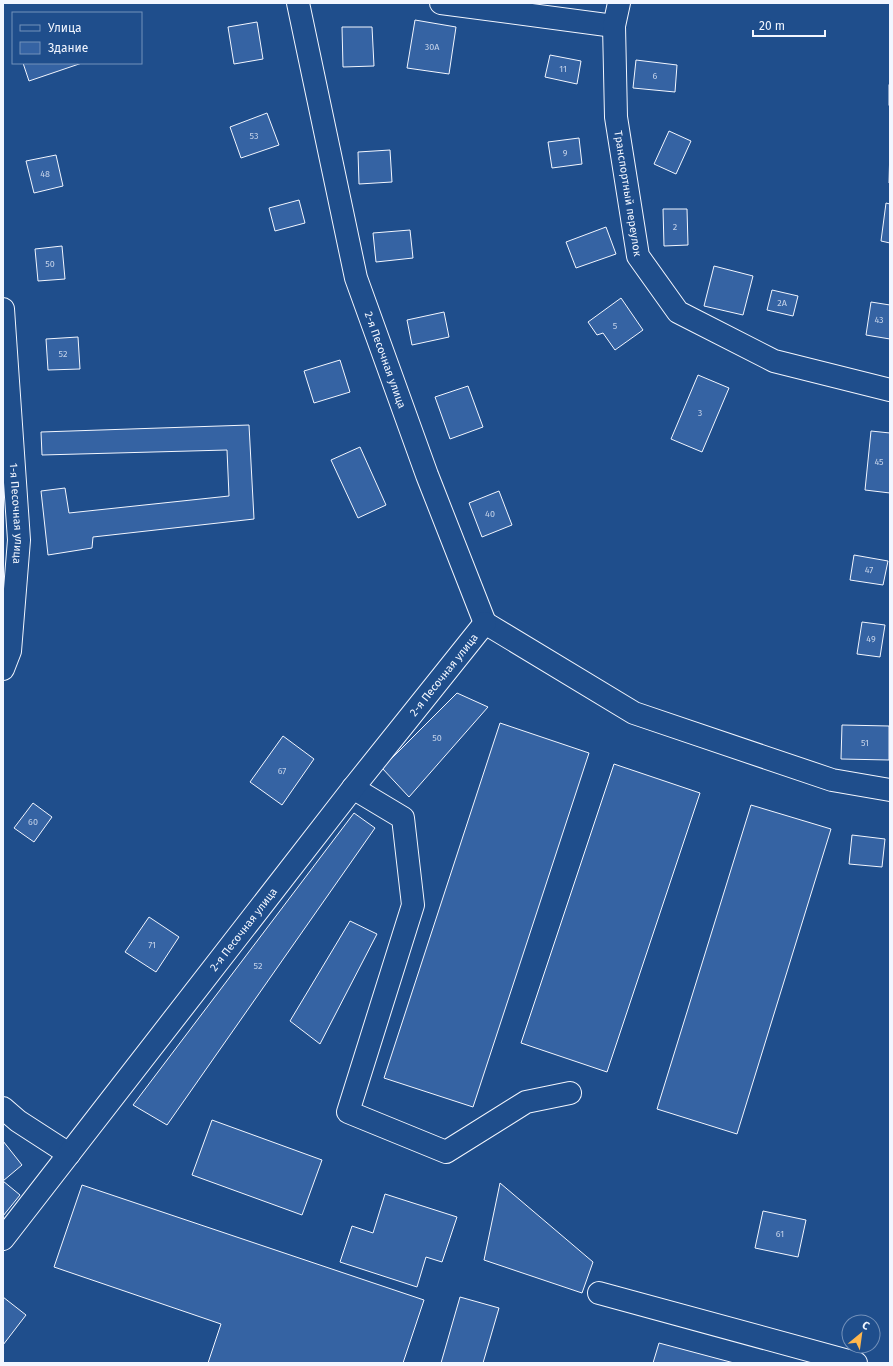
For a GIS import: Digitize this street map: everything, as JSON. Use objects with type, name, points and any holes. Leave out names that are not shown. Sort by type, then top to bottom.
[{"type":"street","name":"2-я Песочная улица","points":[[3,1239],[353,788],[485,623],[427,475],[356,278],[298,3]]},
{"type":"street","points":[[441,3],[614,26]]},
{"type":"street","name":"Транспортный переулок","points":[[619,3],[614,26],[616,117],[638,256],[678,312],[774,361],[890,390]]},
{"type":"street","name":"1-я Песочная улица","points":[[3,309],[7,426],[19,540],[10,651],[3,669]]},
{"type":"street","points":[[485,623],[634,713],[832,780],[890,790]]},
{"type":"street","points":[[353,788],[403,818],[413,905],[348,1112],[446,1152],[526,1102],[570,1093]]},
{"type":"street","points":[[3,1108],[18,1121],[69,1154]]},
{"type":"street","points":[[599,1293],[856,1363]]},
{"type":"building","points":[[415,20],[456,27],[449,74],[407,68]]},
{"type":"building","points":[[257,22],[263,59],[234,64],[228,27]]},
{"type":"building","points":[[342,27],[372,27],[374,66],[343,67]]},
{"type":"building","points":[[550,55],[581,61],[577,84],[545,77]]},
{"type":"building","points":[[636,60],[677,65],[675,92],[633,88]]},
{"type":"building","points":[[23,64],[79,64],[29,81]]},
{"type":"building","points":[[890,85],[890,105],[889,105]]},
{"type":"building","points":[[267,113],[279,145],[241,158],[230,127]]},
{"type":"building","points":[[669,131],[691,141],[676,174],[654,164]]},
{"type":"building","points":[[579,138],[582,164],[552,168],[548,142]]},
{"type":"building","points":[[890,146],[890,183],[889,183]]},
{"type":"building","points":[[390,150],[392,182],[359,184],[358,152]]},
{"type":"building","points":[[56,155],[63,186],[34,193],[26,161]]},
{"type":"building","points":[[299,200],[305,223],[275,231],[269,208]]},
{"type":"building","points":[[886,203],[890,204],[890,243],[881,241]]},
{"type":"building","points":[[663,209],[687,209],[688,245],[664,246]]},
{"type":"building","points":[[606,227],[616,254],[576,268],[566,242]]},
{"type":"building","points":[[410,230],[413,258],[376,262],[373,233]]},
{"type":"building","points":[[62,246],[65,279],[38,281],[35,249]]},
{"type":"building","points":[[714,266],[753,276],[743,315],[704,306]]},
{"type":"building","points":[[772,290],[798,296],[793,316],[767,310]]},
{"type":"building","points":[[621,298],[643,330],[615,350],[603,333],[597,335],[588,322]]},
{"type":"building","points":[[871,302],[890,305],[890,339],[866,335]]},
{"type":"building","points":[[444,312],[449,337],[412,345],[407,320]]},
{"type":"building","points":[[78,337],[80,369],[48,370],[46,339]]},
{"type":"building","points":[[340,360],[350,392],[314,403],[304,371]]},
{"type":"building","points":[[698,375],[729,388],[702,452],[671,439]]},
{"type":"building","points":[[468,386],[483,427],[450,439],[435,397]]},
{"type":"building","points":[[249,425],[254,519],[93,537],[92,548],[48,555],[41,491],[65,488],[69,513],[229,496],[227,450],[42,455],[41,432]]},
{"type":"building","points":[[871,431],[890,433],[890,493],[865,490]]},
{"type":"building","points":[[360,447],[386,505],[358,518],[331,460]]},
{"type":"building","points":[[499,491],[512,525],[482,537],[469,503]]},
{"type":"building","points":[[854,555],[888,561],[883,585],[850,580]]},
{"type":"building","points":[[862,622],[885,625],[880,657],[857,654]]},
{"type":"building","points":[[457,693],[488,707],[409,797],[382,768]]},
{"type":"building","points":[[500,723],[589,753],[473,1107],[384,1078]]},
{"type":"building","points":[[842,725],[889,726],[889,760],[841,759]]},
{"type":"building","points":[[283,736],[314,759],[282,805],[250,782]]},
{"type":"building","points":[[614,764],[700,793],[607,1072],[521,1043]]},
{"type":"building","points":[[33,803],[52,817],[34,842],[14,828]]},
{"type":"building","points":[[751,805],[831,829],[737,1134],[657,1109]]},
{"type":"building","points":[[354,813],[375,828],[167,1125],[133,1105]]},
{"type":"building","points":[[852,835],[885,839],[882,867],[849,864]]},
{"type":"building","points":[[149,917],[179,937],[156,972],[125,952]]},
{"type":"building","points":[[350,921],[377,934],[320,1044],[290,1021]]},
{"type":"building","points":[[212,1120],[322,1160],[302,1215],[192,1175]]},
{"type":"building","points":[[3,1141],[22,1165],[3,1181]]},
{"type":"building","points":[[3,1181],[20,1195],[3,1216]]},
{"type":"building","points":[[500,1183],[593,1262],[582,1293],[484,1260]]},
{"type":"building","points":[[82,1185],[424,1300],[403,1363],[208,1363],[221,1324],[54,1267]]},
{"type":"building","points":[[385,1194],[457,1217],[442,1262],[426,1257],[417,1287],[340,1262],[352,1226],[373,1233]]},
{"type":"building","points":[[763,1211],[806,1220],[798,1257],[755,1248]]},
{"type":"building","points":[[3,1297],[26,1315],[3,1345]]},
{"type":"building","points":[[460,1297],[499,1308],[483,1363],[441,1363]]},
{"type":"building","points":[[659,1343],[734,1363],[653,1363]]}]
